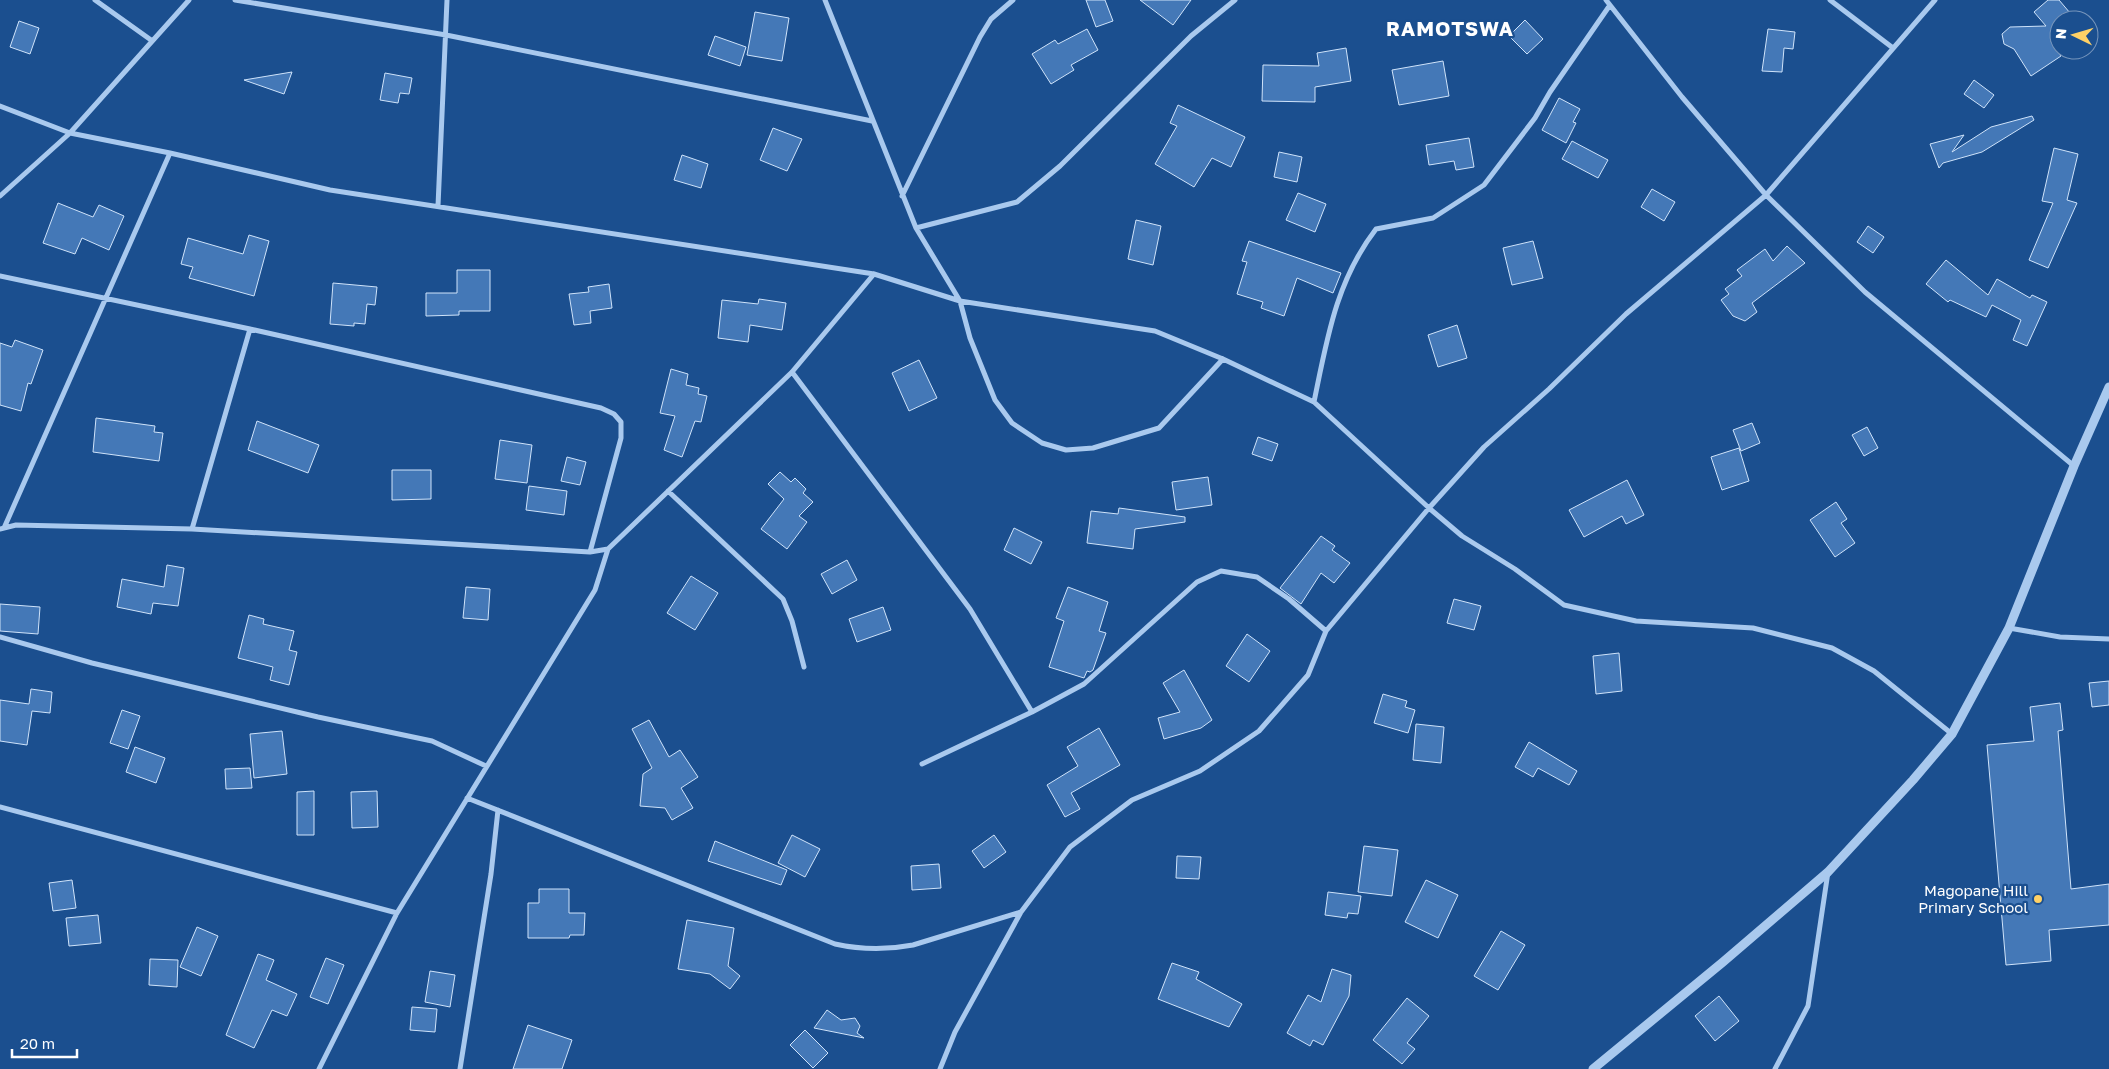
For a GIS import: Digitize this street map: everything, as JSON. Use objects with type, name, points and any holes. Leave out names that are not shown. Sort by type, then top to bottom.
[{"type":"street","points":[[95,0],[151,40]]},
{"type":"street","points":[[0,196],[70,133],[151,40],[189,0]]},
{"type":"street","points":[[235,0],[446,35],[872,121]]},
{"type":"street","points":[[438,206],[447,0]]},
{"type":"street","points":[[825,0],[916,228],[960,301],[970,338],[995,400],[1012,423],[1042,443],[1066,450],[1093,448],[1159,428],[1223,358]]},
{"type":"street","points":[[902,196],[980,37],[991,19],[1013,0]]},
{"type":"street","points":[[916,228],[1017,202],[1060,166],[1191,36],[1234,0]]},
{"type":"street","points":[[1606,0],[1682,97],[1766,195],[1865,292],[2074,466]]},
{"type":"street","points":[[1830,0],[1893,48]]},
{"type":"street","points":[[940,1069],[955,1032],[1021,912],[1070,847],[1132,800],[1200,771],[1259,731],[1308,675],[1326,631],[1429,508],[1484,447],[1549,389],[1626,314],[1766,195],[1936,0]]},
{"type":"street","points":[[1314,402],[1330,324],[1359,251],[1376,229],[1433,218],[1484,185],[1535,118],[1550,92],[1610,5]]},
{"type":"street","points":[[0,106],[70,133],[170,153],[330,190],[874,274],[960,301],[1155,330],[1223,358],[1314,402],[1462,536],[1514,569],[1564,605],[1636,621],[1754,628],[1832,648],[1874,671],[1952,734]]},
{"type":"street","points":[[2,528],[170,153]]},
{"type":"street","points":[[319,1069],[397,914],[486,766],[596,590],[608,549],[792,372],[874,274]]},
{"type":"street","points":[[0,276],[250,329],[601,408],[614,414],[621,422],[621,438],[590,552]]},
{"type":"street","points":[[192,529],[250,329]]},
{"type":"street","points":[[792,372],[970,609],[1032,712]]},
{"type":"street","points":[[1593,1069],[1723,962],[1828,872],[1952,734],[2009,628],[2074,466],[2109,388]]},
{"type":"street","points":[[668,492],[783,599],[792,621],[804,666]]},
{"type":"street","points":[[2,528],[28,525],[192,529],[590,552],[608,549]]},
{"type":"street","points":[[922,764],[1032,712],[1084,684],[1197,582],[1221,572],[1257,577],[1289,599],[1326,631]]},
{"type":"street","points":[[2009,628],[2060,637],[2109,639]]},
{"type":"street","points":[[0,637],[92,663],[318,717],[432,741],[486,766]]},
{"type":"street","points":[[467,798],[826,940],[855,948],[895,948],[914,945],[1021,912]]},
{"type":"street","points":[[0,807],[397,914]]},
{"type":"street","points":[[460,1069],[491,874],[498,810]]},
{"type":"street","points":[[1775,1069],[1808,1006],[1828,872]]},
{"type":"building","points":[[1086,0],[1105,0],[1113,21],[1096,27]]},
{"type":"building","points":[[1140,0],[1191,0],[1173,25]]},
{"type":"building","points":[[2048,0],[2059,0],[2068,10],[2049,10],[2049,60],[2055,60],[2031,76],[2014,49],[2004,44],[2002,34],[2010,27],[2046,26],[2034,12]]},
{"type":"building","points":[[755,12],[789,18],[782,61],[747,55]]},
{"type":"building","points":[[1525,20],[1543,39],[1527,54],[1509,36]]},
{"type":"building","points":[[19,21],[39,28],[30,54],[10,47]]},
{"type":"building","points":[[1087,29],[1098,50],[1071,65],[1074,70],[1051,84],[1032,54],[1055,40],[1058,44]]},
{"type":"building","points":[[1768,29],[1795,32],[1793,49],[1784,48],[1782,72],[1762,71]]},
{"type":"building","points":[[715,36],[746,47],[740,66],[708,55]]},
{"type":"building","points":[[1346,48],[1351,81],[1315,87],[1315,102],[1262,101],[1263,65],[1319,66],[1317,53]]},
{"type":"building","points":[[1443,61],[1449,96],[1399,105],[1392,70]]},
{"type":"building","points":[[292,72],[284,94],[244,80]]},
{"type":"building","points":[[385,73],[412,78],[409,94],[400,93],[398,103],[380,100]]},
{"type":"building","points":[[1974,80],[1994,95],[1984,108],[1964,94]]},
{"type":"building","points":[[1559,98],[1580,109],[1573,122],[1576,123],[1566,143],[1542,130]]},
{"type":"building","points":[[1178,105],[1245,137],[1231,167],[1212,158],[1194,187],[1155,164],[1177,126],[1170,123]]},
{"type":"building","points":[[2032,116],[2034,120],[1982,152],[1943,163],[1939,168],[1930,144],[1964,135],[1952,152],[1991,127]]},
{"type":"building","points":[[773,128],[802,139],[787,171],[760,160]]},
{"type":"building","points":[[1469,138],[1474,167],[1456,170],[1454,161],[1429,165],[1426,145]]},
{"type":"building","points":[[1572,141],[1608,160],[1598,178],[1562,159]]},
{"type":"building","points":[[2054,148],[2078,154],[2067,200],[2077,203],[2048,268],[2029,260],[2053,203],[2042,201]]},
{"type":"building","points":[[1279,152],[1302,157],[1297,182],[1274,177]]},
{"type":"building","points":[[682,155],[708,164],[701,188],[674,180]]},
{"type":"building","points":[[1652,189],[1675,202],[1664,221],[1641,207]]},
{"type":"building","points":[[1298,193],[1326,204],[1315,232],[1286,220]]},
{"type":"building","points":[[58,203],[93,217],[99,205],[124,216],[109,250],[82,238],[75,254],[43,243]]},
{"type":"building","points":[[1136,220],[1161,226],[1153,265],[1128,259]]},
{"type":"building","points":[[1868,226],[1884,237],[1873,253],[1857,242]]},
{"type":"building","points":[[249,235],[269,241],[254,296],[189,278],[193,267],[181,264],[188,238],[243,254]]},
{"type":"building","points":[[1249,241],[1341,273],[1333,293],[1297,278],[1284,316],[1261,308],[1263,302],[1237,294],[1247,262],[1242,261]]},
{"type":"building","points":[[1533,241],[1543,278],[1512,285],[1503,248]]},
{"type":"building","points":[[1787,246],[1805,263],[1752,303],[1757,312],[1745,321],[1733,316],[1721,300],[1729,294],[1725,289],[1742,276],[1737,270],[1765,249],[1773,261]]},
{"type":"building","points":[[1946,260],[1988,295],[1997,279],[2030,298],[2032,295],[2047,302],[2027,346],[2013,340],[2021,320],[1992,305],[1986,317],[1950,300],[1948,302],[1926,284]]},
{"type":"building","points":[[457,270],[490,270],[490,311],[459,311],[459,315],[426,316],[426,293],[457,293]]},
{"type":"building","points":[[333,283],[377,287],[375,305],[367,304],[365,324],[354,323],[354,326],[330,324]]},
{"type":"building","points":[[609,284],[612,308],[590,311],[591,323],[574,325],[569,294],[589,292],[588,287]]},
{"type":"building","points":[[759,299],[786,303],[782,330],[750,325],[748,342],[718,338],[722,300],[758,304]]},
{"type":"building","points":[[1457,325],[1467,358],[1438,367],[1428,335]]},
{"type":"building","points":[[15,340],[43,350],[31,384],[28,383],[21,411],[0,405],[0,343],[12,347]]},
{"type":"building","points":[[919,360],[937,398],[909,411],[892,373]]},
{"type":"building","points":[[671,369],[688,374],[686,385],[699,388],[698,394],[707,396],[701,422],[695,421],[682,457],[664,450],[675,416],[660,413]]},
{"type":"building","points":[[96,418],[155,426],[154,432],[163,433],[159,461],[93,452]]},
{"type":"building","points":[[257,421],[319,445],[308,473],[248,450]]},
{"type":"building","points":[[1752,423],[1760,443],[1741,451],[1733,430]]},
{"type":"building","points":[[1867,427],[1878,448],[1864,456],[1852,435]]},
{"type":"building","points":[[1258,437],[1278,444],[1272,461],[1252,454]]},
{"type":"building","points":[[500,440],[532,445],[527,483],[495,479]]},
{"type":"building","points":[[1739,448],[1749,481],[1722,490],[1711,457]]},
{"type":"building","points":[[567,457],[586,462],[580,485],[561,481]]},
{"type":"building","points":[[392,470],[431,470],[431,499],[392,500]]},
{"type":"building","points":[[780,472],[791,482],[795,478],[806,489],[803,493],[813,502],[799,516],[807,522],[787,549],[761,529],[784,499],[768,484]]},
{"type":"building","points":[[1208,477],[1212,505],[1176,510],[1172,482]]},
{"type":"building","points":[[1627,480],[1644,515],[1626,524],[1622,516],[1584,537],[1569,510]]},
{"type":"building","points":[[529,486],[567,491],[564,515],[526,510]]},
{"type":"building","points":[[1836,502],[1847,519],[1841,523],[1855,543],[1835,557],[1810,520]]},
{"type":"building","points":[[1119,508],[1185,517],[1185,522],[1135,529],[1133,549],[1087,543],[1091,511],[1118,514]]},
{"type":"building","points":[[1014,528],[1042,542],[1031,564],[1004,550]]},
{"type":"building","points":[[1321,536],[1335,546],[1332,550],[1350,563],[1334,583],[1321,573],[1301,604],[1280,588]]},
{"type":"building","points":[[847,560],[857,580],[832,594],[821,574]]},
{"type":"building","points":[[167,565],[184,568],[178,606],[153,603],[151,614],[117,607],[122,579],[164,587]]},
{"type":"building","points":[[691,576],[718,593],[695,630],[667,613]]},
{"type":"building","points":[[466,587],[490,589],[488,620],[463,618]]},
{"type":"building","points":[[1068,587],[1108,602],[1099,631],[1106,633],[1093,670],[1087,671],[1084,678],[1049,667],[1064,621],[1056,618]]},
{"type":"building","points":[[1454,599],[1481,606],[1474,630],[1447,623]]},
{"type":"building","points":[[0,604],[40,607],[38,634],[0,631]]},
{"type":"building","points":[[883,607],[891,630],[857,642],[849,619]]},
{"type":"building","points":[[249,615],[264,619],[263,624],[294,631],[289,650],[297,652],[289,685],[270,680],[273,667],[238,658]]},
{"type":"building","points":[[1247,634],[1270,651],[1249,682],[1226,666]]},
{"type":"building","points":[[1619,653],[1622,691],[1596,694],[1593,656]]},
{"type":"building","points":[[1184,670],[1212,720],[1201,728],[1164,739],[1158,718],[1180,712],[1163,683]]},
{"type":"building","points":[[2109,681],[2109,705],[2092,707],[2089,683]]},
{"type":"building","points":[[31,689],[52,692],[50,713],[32,711],[27,745],[0,741],[0,700],[29,704]]},
{"type":"building","points":[[1383,694],[1407,701],[1405,707],[1415,710],[1408,733],[1374,723]]},
{"type":"building","points":[[2060,703],[2063,730],[2058,731],[2071,889],[2109,884],[2109,925],[2049,930],[2051,961],[2006,965],[1987,745],[2034,741],[2030,707]]},
{"type":"building","points":[[122,710],[140,716],[128,749],[110,743]]},
{"type":"building","points":[[649,720],[669,757],[680,750],[698,777],[681,788],[693,808],[672,820],[665,808],[640,806],[643,774],[652,768],[632,729]]},
{"type":"building","points":[[1416,724],[1444,727],[1441,763],[1413,760]]},
{"type":"building","points":[[1099,728],[1120,765],[1071,793],[1080,809],[1065,817],[1047,785],[1078,766],[1067,747]]},
{"type":"building","points":[[282,731],[287,774],[254,778],[250,734]]},
{"type":"building","points":[[1529,742],[1577,771],[1569,785],[1538,768],[1533,777],[1515,767]]},
{"type":"building","points":[[135,747],[165,758],[156,783],[126,772]]},
{"type":"building","points":[[250,768],[252,788],[226,789],[225,769]]},
{"type":"building","points":[[314,791],[314,835],[297,835],[297,792]]},
{"type":"building","points":[[377,791],[378,827],[352,828],[351,792]]},
{"type":"building","points":[[792,835],[820,849],[805,877],[778,863]]},
{"type":"building","points":[[994,835],[1006,852],[984,868],[972,851]]},
{"type":"building","points":[[715,841],[787,870],[781,885],[708,861]]},
{"type":"building","points":[[1364,846],[1398,850],[1392,896],[1358,892]]},
{"type":"building","points":[[1177,856],[1201,857],[1199,879],[1176,878]]},
{"type":"building","points":[[939,864],[941,888],[912,890],[911,866]]},
{"type":"building","points":[[72,880],[76,908],[53,911],[49,883]]},
{"type":"building","points":[[1426,880],[1458,895],[1438,938],[1405,922]]},
{"type":"building","points":[[539,889],[569,889],[569,913],[585,913],[584,935],[570,935],[569,938],[528,938],[528,903],[539,903]]},
{"type":"building","points":[[1328,892],[1361,896],[1358,914],[1348,913],[1347,918],[1325,915]]},
{"type":"building","points":[[98,915],[101,943],[69,946],[66,918]]},
{"type":"building","points":[[687,920],[734,928],[728,966],[740,976],[730,989],[710,974],[678,969]]},
{"type":"building","points":[[197,927],[218,936],[201,976],[180,967]]},
{"type":"building","points":[[1501,931],[1525,945],[1498,990],[1474,976]]},
{"type":"building","points":[[258,954],[274,960],[266,980],[297,994],[287,1016],[272,1010],[254,1048],[226,1035]]},
{"type":"building","points":[[326,958],[344,965],[328,1004],[310,997]]},
{"type":"building","points":[[150,959],[178,960],[177,987],[149,985]]},
{"type":"building","points":[[1172,963],[1199,972],[1196,979],[1242,1004],[1229,1027],[1158,999]]},
{"type":"building","points":[[1332,969],[1351,975],[1349,996],[1323,1045],[1313,1040],[1310,1046],[1287,1033],[1308,995],[1321,1002]]},
{"type":"building","points":[[430,971],[455,975],[450,1007],[425,1002]]},
{"type":"building","points":[[1719,996],[1739,1021],[1715,1041],[1695,1016]]},
{"type":"building","points":[[1407,998],[1429,1016],[1407,1043],[1415,1049],[1402,1064],[1373,1040]]},
{"type":"building","points":[[412,1007],[437,1009],[435,1032],[410,1030]]},
{"type":"building","points":[[827,1010],[841,1020],[855,1018],[860,1026],[857,1033],[864,1038],[814,1028]]},
{"type":"building","points":[[528,1025],[572,1040],[562,1069],[513,1069]]},
{"type":"building","points":[[805,1030],[828,1053],[813,1068],[790,1045]]},
{"type":"place","name":"Magopane Hill Primary School","points":[[2038,899]]},
{"type":"district","name":"RAMOTSWA","points":[[1450,28]]}]
